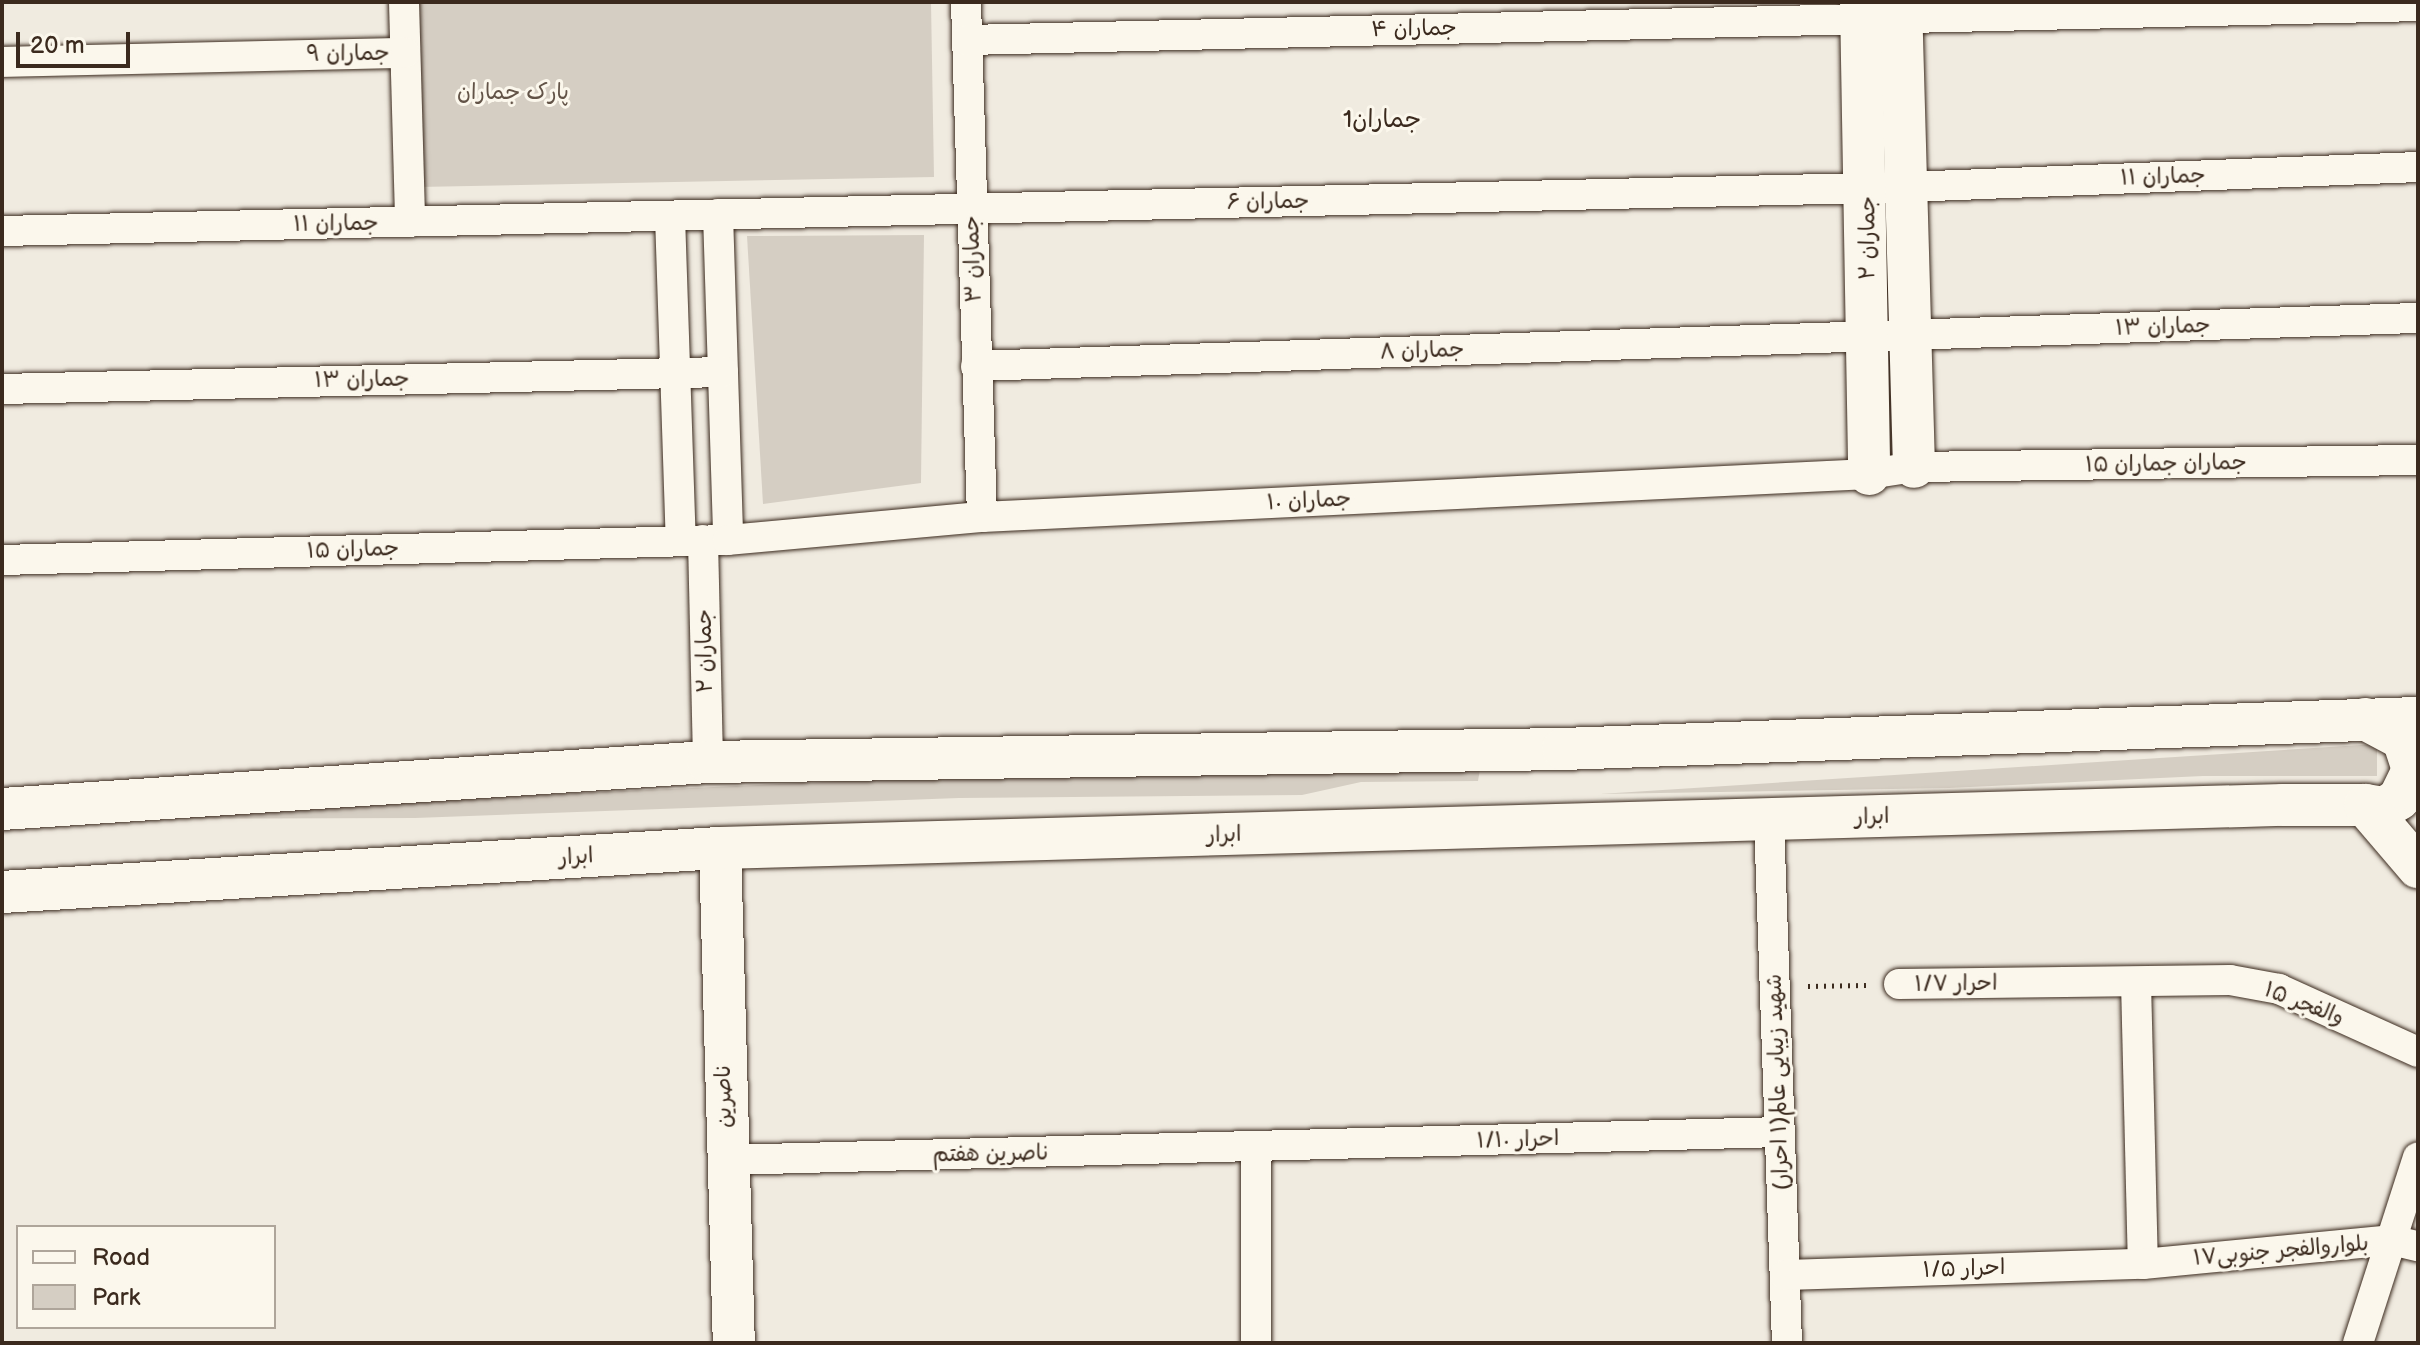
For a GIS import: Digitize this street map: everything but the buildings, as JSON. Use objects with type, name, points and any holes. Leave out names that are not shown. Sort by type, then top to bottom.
[{"type":"street","points":[[404,2],[410,222]]},
{"type":"street","name":"جماران ۳","points":[[966,2],[982,517]]},
{"type":"street","points":[[1881,10],[2418,6]]},
{"type":"street","name":"جماران ۴","points":[[967,40],[1881,10]]},
{"type":"street","name":"جماران ۲","points":[[1869,474],[1888,336],[1881,10]]},
{"type":"street","name":"جماران ۹","points":[[2,62],[405,53]]},
{"type":"street","name":"جماران ۱۱","points":[[1887,187],[2418,167]]},
{"type":"street","name":"جماران ۶","points":[[670,216],[1887,187]]},
{"type":"street","points":[[704,540],[723,372],[718,214]]},
{"type":"street","points":[[670,216],[675,373],[704,540]]},
{"type":"street","name":"جماران ۱۱","points":[[2,231],[670,216]]},
{"type":"street","name":"جماران ۱۳","points":[[1888,336],[2418,318]]},
{"type":"street","name":"جماران ۲","points":[[1888,336],[1914,467]]},
{"type":"street","name":"جماران ۸","points":[[976,366],[1888,336]]},
{"type":"street","name":"جماران ۱۳","points":[[2,389],[723,372]]},
{"type":"street","name":"جماران جماران ۱۵","points":[[1914,467],[2418,460]]},
{"type":"street","name":"جماران ۱۰","points":[[704,540],[982,517],[1869,474],[1914,467]]},
{"type":"street","name":"جماران ۲","points":[[704,540],[708,762]]},
{"type":"street","name":"جماران ۱۵","points":[[2,560],[704,540]]},
{"type":"street","points":[[2,809],[708,762],[1563,749],[2418,718]]},
{"type":"street","name":"ابرار","points":[[2,892],[720,848],[2365,805],[2384,808],[2399,799],[2413,770],[2403,739],[2365,719]]},
{"type":"street","points":[[2365,805],[2418,867]]},
{"type":"street","name":"شهید زیبایی عالم(۱ احرار)","points":[[1769,820],[1787,1343]]},
{"type":"street","name":"ناصرین","points":[[720,848],[726,1160],[734,1343]]},
{"type":"street","name":"۱۵ والفجر","points":[[2136,982],[2230,980],[2279,989],[2418,1052]]},
{"type":"street","points":[[2136,982],[2143,1264]]},
{"type":"street","name":"۱/۷ احرار","points":[[1899,984],[2136,982]]},
{"type":"street","name":"۱/۱۰ احرار","points":[[1256,1147],[1780,1132]]},
{"type":"street","points":[[1256,1147],[1256,1343]]},
{"type":"street","name":"ناصرین هفتم","points":[[726,1160],[1256,1147]]},
{"type":"street","points":[[2358,1343],[2405,1243],[2418,1157]]},
{"type":"street","name":"بلواروالفجر جنوبی۱۷","points":[[2143,1264],[2405,1243]]},
{"type":"street","name":"۱/۵ احرار","points":[[1785,1275],[2143,1264]]},
{"type":"path","name":"۱/۷ احرار","points":[[1775,986],[1899,984]]},
{"type":"green space","name":"پارک جماران","points":[[415,2],[931,2],[934,177],[418,187]]},
{"type":"green space","points":[[924,235],[921,483],[763,504],[747,236]]},
{"type":"green space","points":[[2377,744],[2377,776],[2203,776],[1949,788],[1600,794]]},
{"type":"green space","points":[[1480,769],[1478,781],[1361,782],[1302,795],[959,798],[415,818],[2,819],[845,781]]},
{"type":"district","name":"جماران1","points":[[1382,120]]}]
